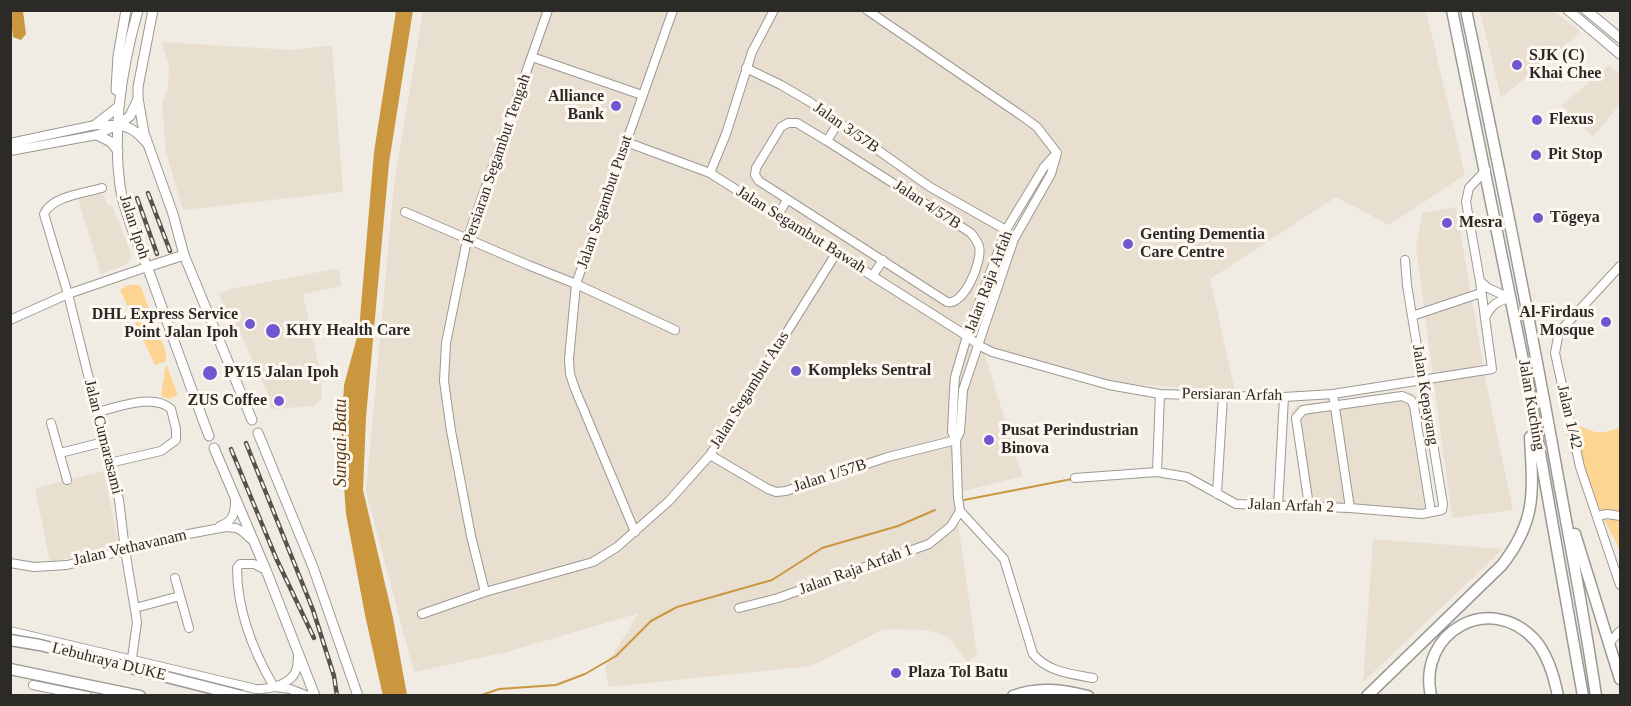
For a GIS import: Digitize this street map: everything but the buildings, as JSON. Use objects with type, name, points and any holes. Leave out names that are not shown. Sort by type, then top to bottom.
[{"type":"highway","name":"Jalan Kuching","points":[[1452,10],[1528,385],[1582,696]]},
{"type":"highway","name":"Jalan Kuching","points":[[1466,10],[1554,451],[1589,644],[1596,696]]},
{"type":"highway","points":[[1367,696],[1502,566],[1521,538],[1530,514],[1533,484],[1528,385]]},
{"type":"highway","points":[[1554,451],[1580,552],[1620,680]]},
{"type":"highway","points":[[1431,696],[1429,674],[1436,648],[1447,634],[1459,626],[1478,619],[1511,623],[1534,639],[1547,659],[1558,696]]},
{"type":"highway","name":"Lebuhraya DUKE","points":[[10,640],[240,691]]},
{"type":"highway","name":"Lebuhraya DUKE","points":[[10,670],[140,696]]},
{"type":"highway","points":[[1013,696],[1041,689],[1056,689],[1088,696]]},
{"type":"main road","points":[[118,151],[96,130],[118,107],[116,75],[126,10]]},
{"type":"main road","name":"Jalan Ipoh","points":[[138,10],[125,61],[118,107],[118,151],[122,193],[209,436]]},
{"type":"main road","points":[[153,10],[140,70],[138,98],[144,133],[151,148],[184,255],[252,420]]},
{"type":"main road","points":[[1568,10],[1620,54]]},
{"type":"main road","points":[[1586,10],[1620,38]]},
{"type":"main road","points":[[118,125],[130,116],[138,98]]},
{"type":"main road","points":[[118,125],[138,132],[151,148]]},
{"type":"main road","points":[[147,267],[184,255]]},
{"type":"main road","points":[[258,433],[313,567],[358,696]]},
{"type":"main road","points":[[214,448],[266,570],[315,696]]},
{"type":"street","name":"Persiaran Segambut Tengah","points":[[485,592],[462,492],[444,381],[446,343],[466,240],[548,10]]},
{"type":"street","name":"Jalan Segambut Pusat","points":[[635,532],[570,374],[569,359],[576,284],[673,10]]},
{"type":"street","points":[[710,173],[729,124],[746,68],[758,39],[774,10]]},
{"type":"street","points":[[867,10],[1037,127],[1057,153]]},
{"type":"street","points":[[532,57],[642,95]]},
{"type":"street","name":"Jalan 3/57B","points":[[746,68],[810,102],[930,187],[1006,230]]},
{"type":"street","name":"Jalan 4/57B","points":[[788,123],[796,123],[971,233],[979,246],[974,274],[958,300],[952,303],[946,302],[787,200],[759,181],[755,175],[756,168],[781,127],[788,123]]},
{"type":"street","points":[[827,141],[838,123]]},
{"type":"street","points":[[10,151],[118,125]]},
{"type":"street","points":[[10,142],[96,130]]},
{"type":"street","name":"Jalan Segambut Bawah","points":[[626,142],[710,173],[873,275],[968,336],[978,345]]},
{"type":"street","name":"Jalan Raja Arfah","points":[[960,512],[956,440],[952,432],[955,377],[1006,230],[1044,167],[1057,153]]},
{"type":"street","name":"Jalan Raja Arfah","points":[[956,440],[960,432],[963,390],[1014,239],[1051,174],[1057,153]]},
{"type":"street","points":[[1485,318],[1466,202],[1469,188],[1486,170]]},
{"type":"street","points":[[922,201],[930,187]]},
{"type":"street","name":"Jalan Cumarasami","points":[[102,188],[57,201],[47,207],[44,214],[68,294],[120,500],[137,629],[132,658]]},
{"type":"street","points":[[778,215],[787,200]]},
{"type":"street","points":[[405,212],[466,240],[576,284],[675,330]]},
{"type":"street","points":[[827,246],[836,231]]},
{"type":"street","name":"Jalan Segambut Atas","points":[[422,614],[485,592],[593,562],[635,532],[669,501],[710,455],[837,252]]},
{"type":"street","points":[[873,275],[883,260]]},
{"type":"street","points":[[1405,260],[1412,316]]},
{"type":"street","name":"Jalan 1/42","points":[[1620,266],[1562,329],[1556,349],[1562,390],[1580,466],[1620,585]]},
{"type":"street","points":[[10,320],[68,294],[147,267]]},
{"type":"street","points":[[1480,281],[1488,288],[1510,298]]},
{"type":"street","name":"Jalan Kepayang","points":[[1442,510],[1443,504],[1424,381],[1412,316],[1481,293]]},
{"type":"street","points":[[1485,318],[1490,306],[1510,298]]},
{"type":"street","name":"Persiaran Arfah","points":[[978,345],[992,352],[1109,385],[1160,394],[1284,397],[1333,394],[1492,369],[1485,318]]},
{"type":"street","points":[[1157,472],[1160,394]]},
{"type":"street","points":[[1333,394],[1350,508]]},
{"type":"street","points":[[1217,494],[1223,396]]},
{"type":"street","points":[[1309,506],[1296,418],[1302,410],[1402,396],[1411,400],[1414,406],[1431,512]]},
{"type":"street","points":[[1278,506],[1284,397]]},
{"type":"street","points":[[98,412],[144,402],[160,402],[171,409],[176,429],[176,440],[160,451],[109,463]]},
{"type":"street","points":[[51,423],[67,480]]},
{"type":"street","name":"Jalan 1/57B","points":[[710,455],[776,492],[888,457],[956,440]]},
{"type":"street","points":[[60,453],[104,442]]},
{"type":"street","name":"Jalan Arfah 2","points":[[1075,478],[1157,472],[1187,477],[1236,504],[1350,508],[1422,514],[1442,510]]},
{"type":"street","points":[[213,529],[227,523],[233,517],[236,499]]},
{"type":"street","points":[[960,512],[1004,559],[1033,654],[1050,668],[1093,678]]},
{"type":"street","name":"Jalan Raja Arfah 1","points":[[739,608],[778,597],[929,544],[951,526],[960,512]]},
{"type":"street","points":[[1597,516],[1620,516]]},
{"type":"street","points":[[213,529],[236,528],[254,543]]},
{"type":"street","name":"Jalan Vethavanam","points":[[10,563],[34,567],[67,565],[213,529]]},
{"type":"street","points":[[266,570],[255,564],[240,564],[237,568],[237,576],[247,628],[264,670],[274,687]]},
{"type":"street","points":[[175,578],[189,628]]},
{"type":"street","points":[[135,608],[180,596]]},
{"type":"street","points":[[1602,625],[1611,631],[1620,631]]},
{"type":"street","points":[[10,631],[132,658],[240,691],[265,690],[288,681],[296,672],[298,653]]},
{"type":"street","points":[[1609,647],[1620,631]]},
{"type":"street","points":[[10,670],[33,686],[87,696]]},
{"type":"street","points":[[33,686],[125,696]]},
{"type":"street","points":[[274,687],[290,689],[308,696]]},
{"type":"street","points":[[236,696],[240,691]]},
{"type":"shaded area","points":[[413,10],[389,163],[366,417],[363,490],[393,618],[407,695],[383,696],[346,514],[341,444],[344,385],[359,330],[374,152],[396,11]]},
{"type":"shaded area","points":[[10,11],[23,11],[26,34],[21,40],[13,37]]},
{"type":"shaded area","points":[[423,11],[1426,11],[1465,175],[1389,225],[1336,197],[1210,279],[1235,391],[1115,383],[982,345],[1022,476],[954,494],[977,654],[968,663],[948,637],[927,630],[884,629],[811,666],[609,687],[605,667],[639,613],[507,652],[414,672],[366,492],[394,184]]},
{"type":"shaded area","name":"SJK (C) Khai Chee","points":[[1480,11],[1554,11],[1581,32],[1501,98]]},
{"type":"shaded area","points":[[161,42],[294,50],[332,45],[343,192],[183,210],[166,152],[162,103],[168,88],[169,64]]},
{"type":"shaded area","points":[[1609,65],[1620,74],[1620,104],[1593,137],[1562,105]]},
{"type":"shaded area","points":[[103,194],[107,204],[112,206],[131,253],[130,261],[123,266],[101,274],[78,199]]},
{"type":"shaded area","points":[[1456,207],[1486,382],[1513,510],[1452,518],[1416,248],[1422,213]]},
{"type":"shaded area","points":[[334,269],[339,271],[341,286],[303,294],[321,377],[322,398],[314,406],[270,409],[268,394],[243,339],[218,294],[231,289]]},
{"type":"shaded area","points":[[128,285],[140,285],[166,352],[166,361],[155,365],[120,290]]},
{"type":"shaded area","points":[[166,364],[178,395],[169,399],[161,396]]},
{"type":"shaded area","points":[[1408,391],[1417,397],[1436,516],[1305,510],[1291,413],[1293,409],[1298,405]]},
{"type":"shaded area","points":[[1578,425],[1599,432],[1620,427],[1620,512],[1600,510],[1582,461]]},
{"type":"shaded area","points":[[104,471],[119,547],[50,562],[35,488]]},
{"type":"shaded area","points":[[1604,519],[1620,521],[1620,550]]},
{"type":"shaded area","points":[[1373,539],[1503,549],[1363,682]]},
{"type":"waterway","points":[[964,500],[1072,479]]},
{"type":"waterway","points":[[479,696],[499,689],[556,685],[585,674],[616,656],[651,621],[677,607],[772,580],[822,548],[898,526],[935,510]]},
{"type":"railway","points":[[148,193],[170,251]]},
{"type":"railway","points":[[137,198],[157,254]]},
{"type":"railway","points":[[246,443],[313,610],[334,676],[337,696]]},
{"type":"railway","points":[[231,449],[276,558],[314,638]]},
{"type":"place","name":"SJK (C) Khai Chee","points":[[1517,65]]},
{"type":"place","name":"Alliance Bank","points":[[616,106]]},
{"type":"place","name":"Flexus","points":[[1537,120]]},
{"type":"place","name":"Pit Stop","points":[[1536,155]]},
{"type":"place","name":"Tōgeya","points":[[1538,218]]},
{"type":"place","name":"Mesra","points":[[1447,223]]},
{"type":"place","name":"Genting Dementia Care Centre","points":[[1128,244]]},
{"type":"place","name":"Al-Firdaus Mosque","points":[[1606,322]]},
{"type":"place","name":"DHL Express Service Point Jalan Ipoh","points":[[250,324]]},
{"type":"place","name":"KHY Health Care","points":[[273,331]]},
{"type":"place","name":"Kompleks Sentral","points":[[796,371]]},
{"type":"place","name":"PY15 Jalan Ipoh","points":[[210,373]]},
{"type":"place","name":"ZUS Coffee","points":[[279,401]]},
{"type":"place","name":"Pusat Perindustrian Binova","points":[[989,440]]},
{"type":"place","name":"Plaza Tol Batu","points":[[896,673]]},
{"type":"water label","name":"Sungai Batu","points":[[341,443]]}]
